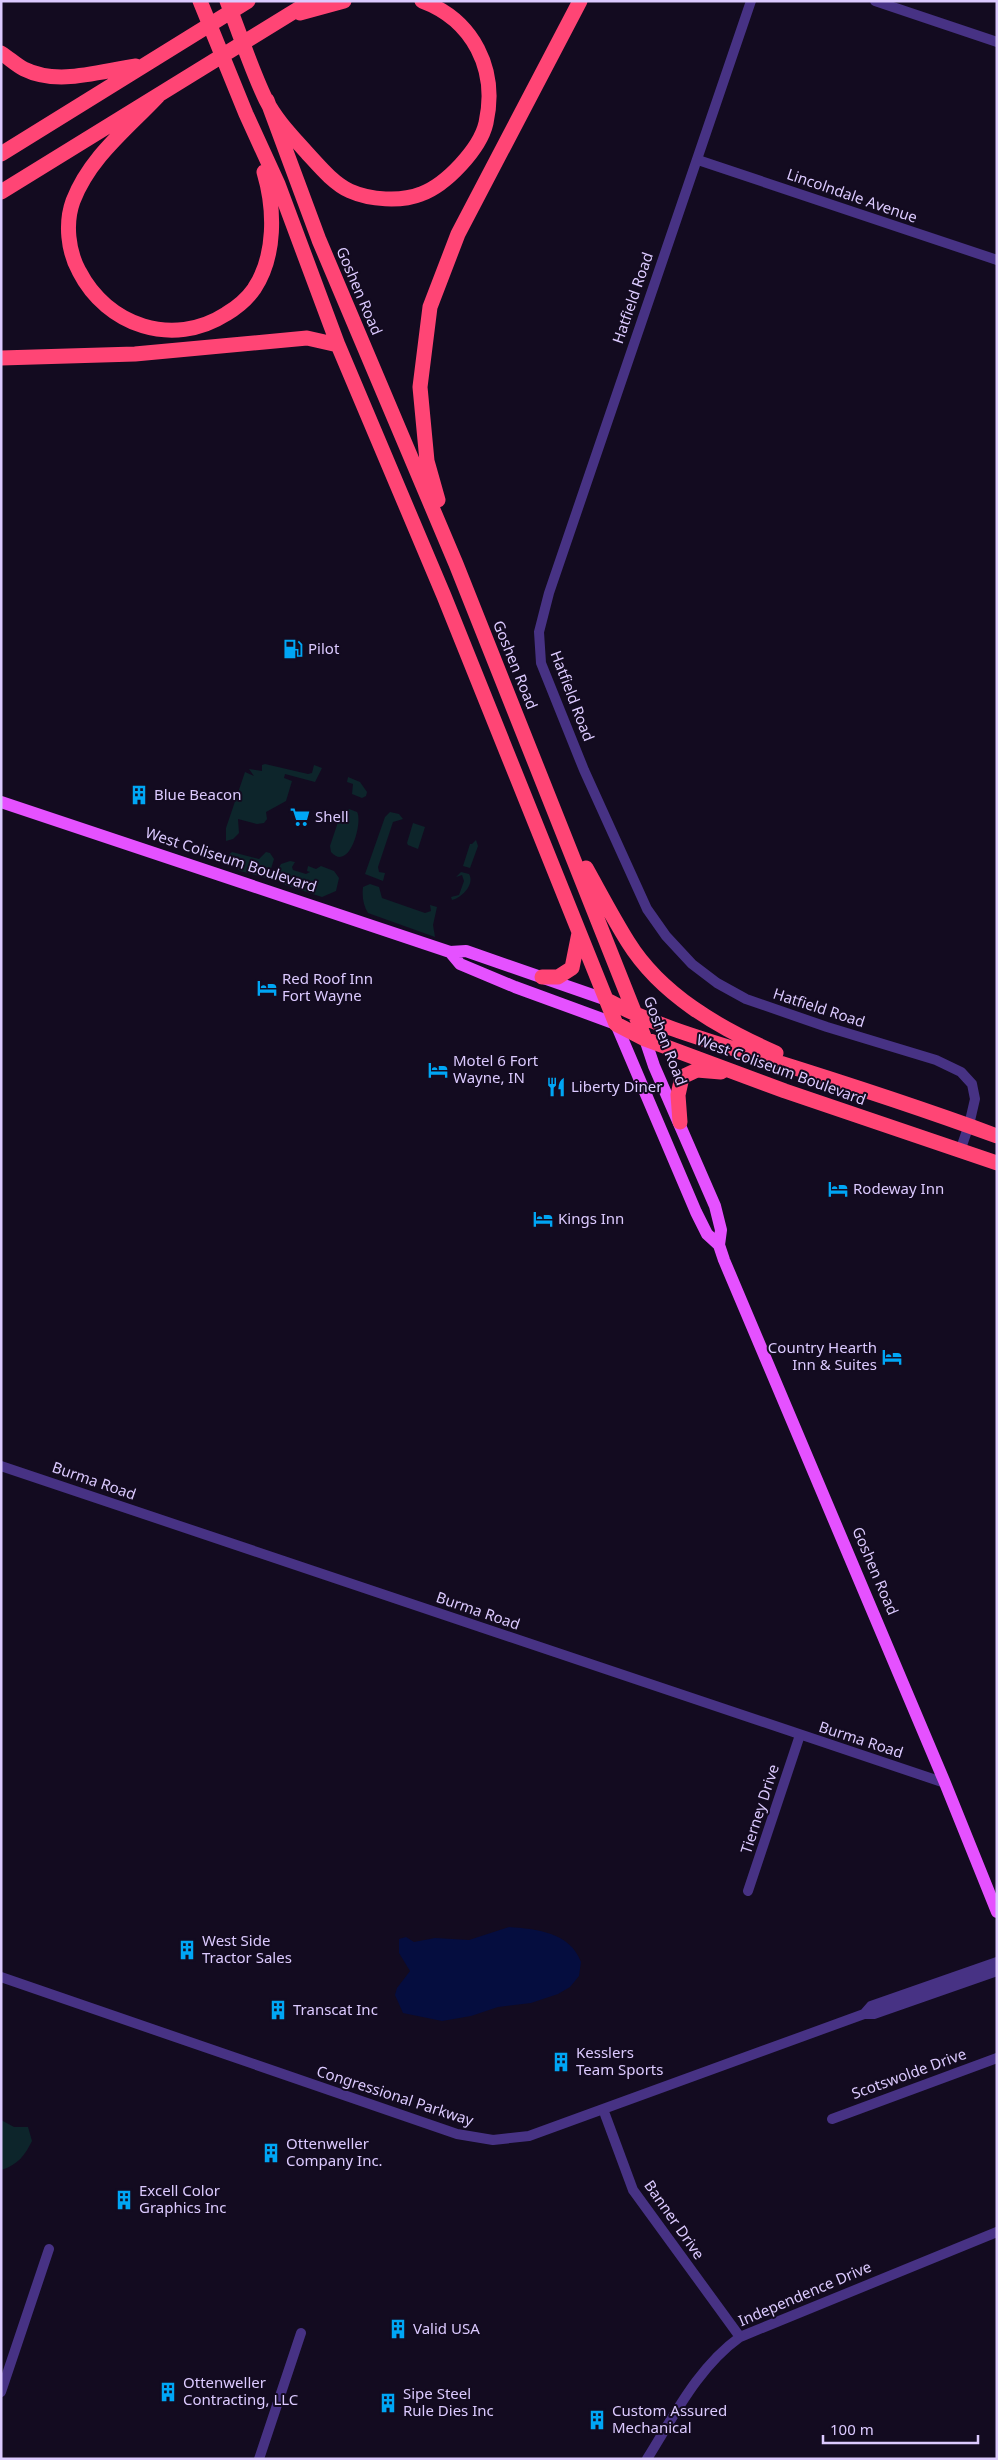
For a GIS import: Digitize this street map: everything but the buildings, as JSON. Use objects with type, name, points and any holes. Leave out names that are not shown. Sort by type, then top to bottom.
[{"type":"highway","points":[[200,1],[244,109],[278,184],[338,345],[444,596],[616,1024]]},
{"type":"highway","points":[[227,1],[265,96],[287,131],[322,169],[349,191],[377,198],[422,194],[447,177],[471,154],[486,124],[488,85],[482,56],[465,28],[437,7],[422,1]]},
{"type":"highway","points":[[1,154],[248,1]]},
{"type":"highway","points":[[1,192],[311,1]]},
{"type":"highway","points":[[286,17],[344,1]]},
{"type":"highway","points":[[456,564],[426,461],[420,387],[430,307],[458,234],[580,1]]},
{"type":"highway","points":[[1,54],[24,69],[48,76],[78,76],[142,65]]},
{"type":"highway","points":[[158,96],[100,154],[84,177],[73,203],[68,225],[72,257],[85,284],[104,305],[129,322],[157,329],[184,330],[210,324],[235,308],[253,291],[265,270],[271,238],[269,189],[244,109]]},
{"type":"highway","name":"Goshen Road","points":[[265,96],[319,240],[456,564],[645,1039]]},
{"type":"highway","points":[[1,358],[135,354],[307,338],[338,345]]},
{"type":"highway","points":[[553,809],[628,944],[668,990],[702,1015],[753,1043],[836,1080]]},
{"type":"highway","points":[[542,977],[558,978],[572,968],[579,929]]},
{"type":"highway","name":"West Coliseum Boulevard","points":[[607,1000],[637,1016],[836,1080],[997,1136]]},
{"type":"highway","name":"West Coliseum Boulevard","points":[[616,1024],[645,1039],[742,1075],[997,1163]]},
{"type":"highway","points":[[680,1122],[678,1095],[682,1077],[698,1070],[742,1075]]},
{"type":"main road","name":"West Coliseum Boulevard","points":[[1,802],[450,952],[466,951],[607,1000]]},
{"type":"main road","name":"West Coliseum Boulevard","points":[[450,952],[460,964],[515,987],[616,1024]]},
{"type":"main road","name":"Goshen Road","points":[[616,1024],[696,1212],[707,1234],[719,1245],[945,1782],[997,1912]]},
{"type":"main road","name":"Goshen Road","points":[[645,1039],[654,1066],[715,1206],[721,1230],[719,1245]]},
{"type":"street","name":"Hatfield Road","points":[[751,1],[549,593],[539,632],[540,664],[584,770],[647,909],[666,936],[682,954],[716,983],[746,999],[954,1068],[967,1078],[975,1090],[969,1126]]},
{"type":"street","points":[[875,1],[997,42]]},
{"type":"street","name":"Lincolndale Avenue","points":[[698,160],[997,260]]},
{"type":"street","points":[[960,1151],[969,1126]]},
{"type":"street","name":"Burma Road","points":[[1,1466],[945,1782]]},
{"type":"street","name":"Tierney Drive","points":[[748,1891],[800,1735]]},
{"type":"street","name":"Congressional Parkway","points":[[864,2014],[871,2006],[997,1962]]},
{"type":"street","name":"Congressional Parkway","points":[[1,1977],[448,2131],[479,2139],[509,2140],[529,2136],[864,2014],[874,2014],[997,1971]]},
{"type":"street","name":"Scotswolde Drive","points":[[832,2119],[997,2058]]},
{"type":"street","name":"Banner Drive","points":[[603,2109],[633,2190],[740,2338]]},
{"type":"street","name":"Independence Drive","points":[[647,2459],[705,2369],[722,2350],[740,2338],[997,2232]]},
{"type":"street","points":[[1,2392],[49,2249]]},
{"type":"street","points":[[259,2459],[301,2333]]},
{"type":"green space","points":[[265,764],[308,774],[312,773],[314,765],[322,768],[315,782],[285,774],[284,778],[292,781],[286,801],[266,812],[267,819],[264,823],[257,824],[238,819],[239,833],[233,839],[226,841],[226,828],[245,772],[254,776],[249,769],[262,771],[262,765]]},
{"type":"green space","points":[[348,777],[360,782],[367,792],[366,796],[362,798],[352,794],[353,784],[347,782]]},
{"type":"green space","points":[[349,809],[357,812],[358,825],[356,834],[349,851],[344,856],[338,857],[331,852],[330,846],[341,813]]},
{"type":"green space","points":[[390,812],[399,814],[403,819],[393,822],[378,867],[379,872],[385,873],[383,881],[365,874],[385,817]]},
{"type":"green space","points":[[413,823],[425,827],[418,849],[407,843]]},
{"type":"green space","points":[[476,840],[478,846],[470,868],[463,866],[470,844]]},
{"type":"green space","points":[[232,852],[259,859],[266,852],[270,853],[274,859],[270,879],[240,871],[227,856]]},
{"type":"green space","points":[[290,861],[295,862],[292,867],[293,870],[306,874],[310,872],[307,871],[308,866],[316,869],[321,866],[334,871],[339,878],[336,891],[322,897],[285,885],[277,871],[281,864]]},
{"type":"green space","points":[[461,872],[469,874],[469,886],[463,894],[452,900],[451,897],[459,895],[464,881],[462,875],[456,877]]},
{"type":"green space","points":[[370,884],[379,887],[382,898],[425,913],[431,911],[430,905],[437,907],[433,925],[435,937],[368,913],[364,904],[363,887]]},
{"type":"green space","points":[[1,2120],[14,2127],[28,2127],[32,2141],[20,2159],[1,2170]]},
{"type":"shaded area","points":[[509,1927],[541,1931],[561,1938],[569,1944],[581,1962],[579,1976],[570,1987],[558,1994],[531,2003],[498,2007],[471,2016],[442,2021],[403,2013],[395,1995],[397,1988],[410,1971],[399,1953],[399,1939],[406,1937],[414,1942],[435,1938],[469,1940]]},
{"type":"place","name":"Pilot","points":[[293,649]]},
{"type":"place","name":"Blue Beacon","points":[[139,795]]},
{"type":"place","name":"Shell","points":[[300,817]]},
{"type":"place","name":"Red Roof Inn Fort Wayne","points":[[267,988]]},
{"type":"place","name":"Motel 6 Fort Wayne, IN","points":[[438,1070]]},
{"type":"place","name":"Liberty Diner","points":[[556,1087]]},
{"type":"place","name":"Rodeway Inn","points":[[838,1189]]},
{"type":"place","name":"Kings Inn","points":[[543,1219]]},
{"type":"place","name":"Country Hearth Inn & Suites","points":[[892,1357]]},
{"type":"place","name":"West Side Tractor Sales","points":[[187,1950]]},
{"type":"place","name":"Transcat Inc","points":[[278,2010]]},
{"type":"place","name":"Kesslers Team Sports","points":[[561,2062]]},
{"type":"place","name":"Ottenweller Company Inc.","points":[[271,2153]]},
{"type":"place","name":"Excell Color Graphics Inc","points":[[124,2200]]},
{"type":"place","name":"Valid USA","points":[[398,2329]]},
{"type":"place","name":"Ottenweller Contracting, LLC","points":[[168,2392]]},
{"type":"place","name":"Sipe Steel Rule Dies Inc","points":[[388,2403]]},
{"type":"place","name":"Custom Assured Mechanical","points":[[597,2420]]}]
